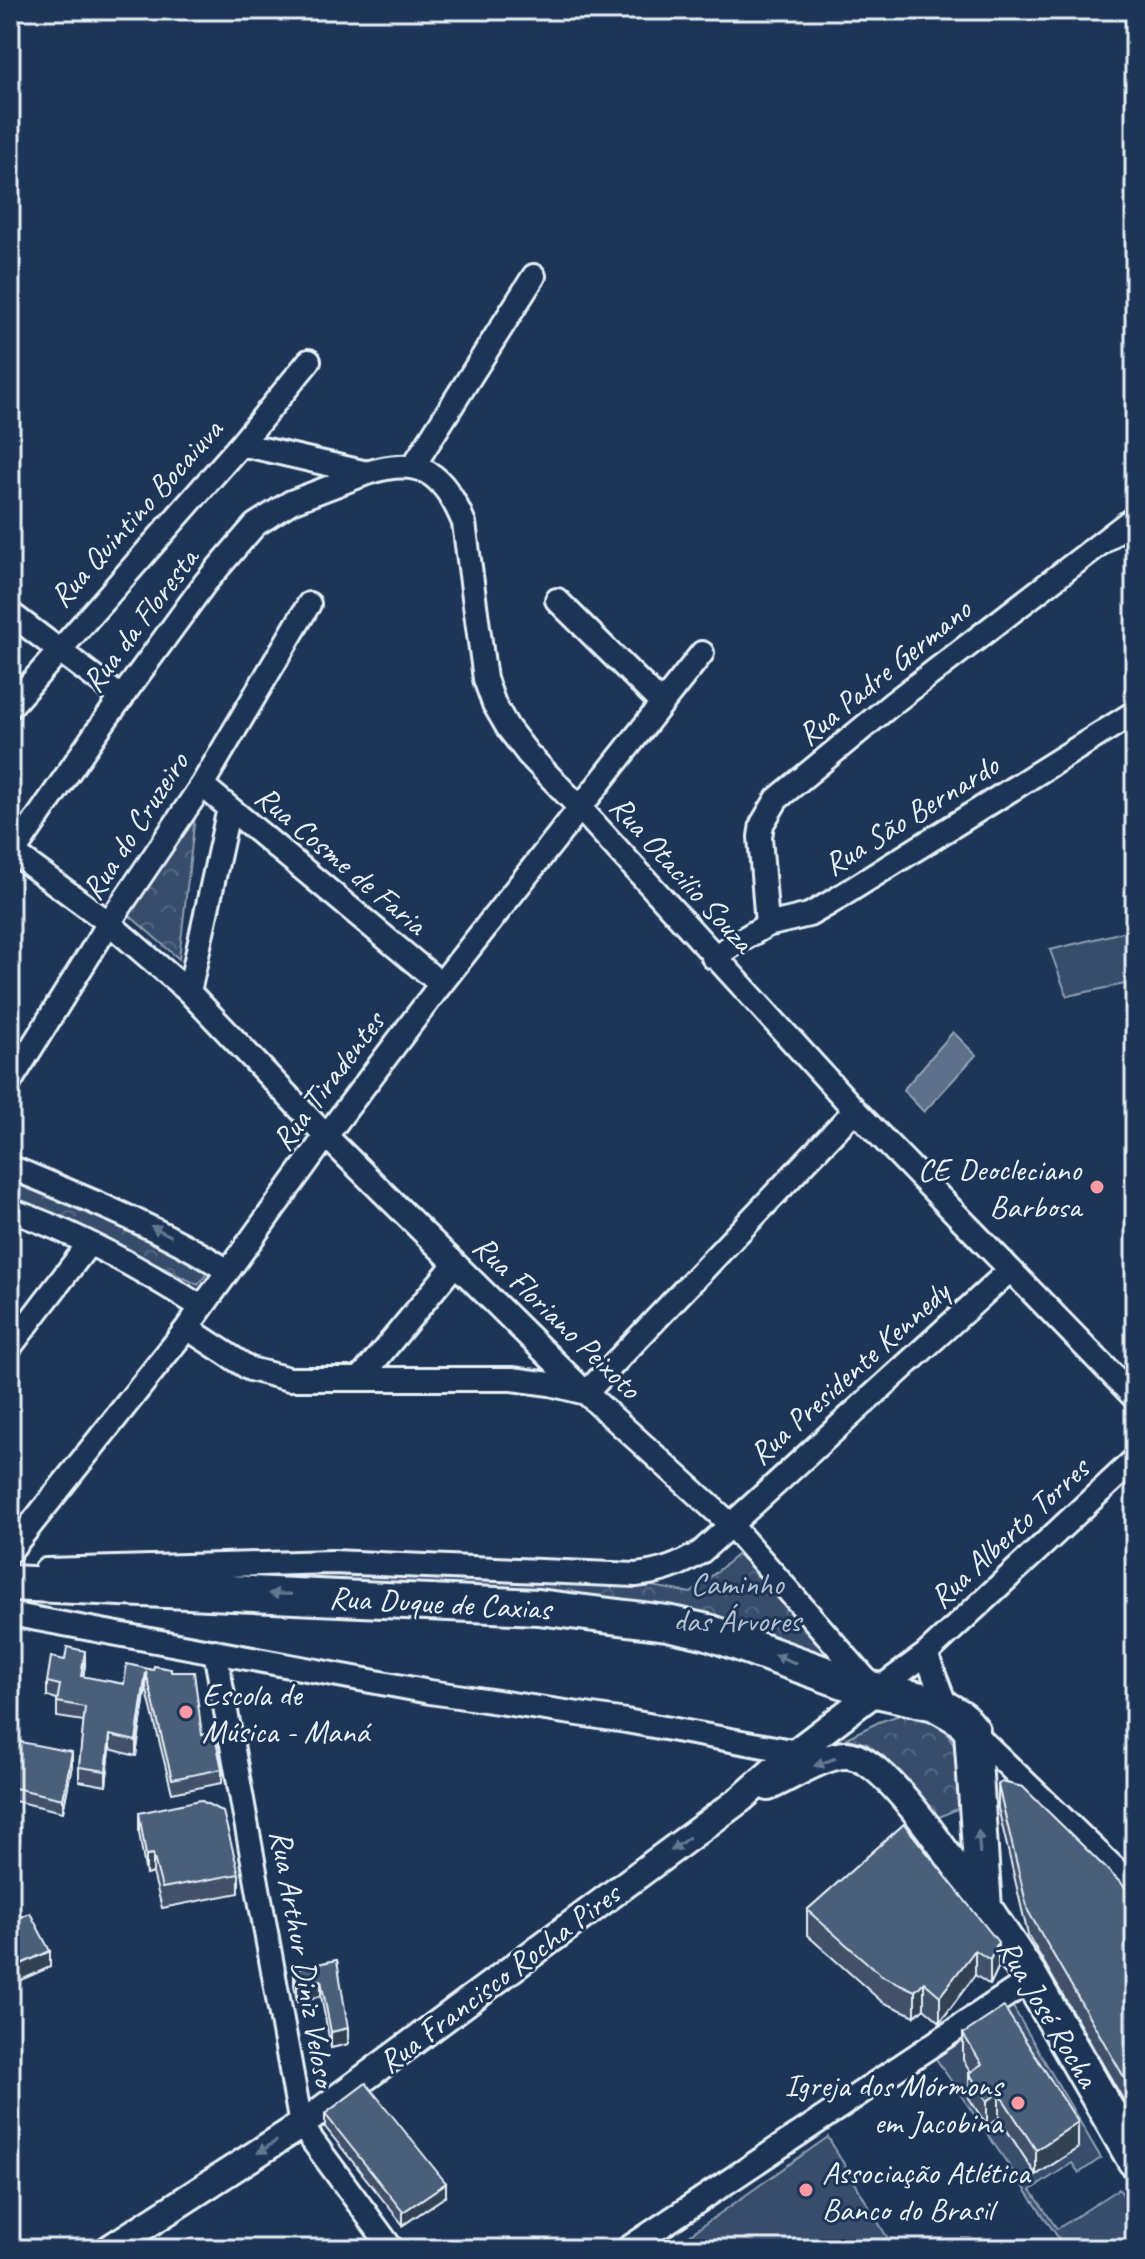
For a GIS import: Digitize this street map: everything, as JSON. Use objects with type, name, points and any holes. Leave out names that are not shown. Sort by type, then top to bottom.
[{"type":"main road","name":"Rua Duque de Caxias","points":[[10,1583],[538,1607],[667,1623],[708,1632],[867,1688],[920,1699],[960,1720]]},
{"type":"main road","points":[[960,1720],[995,1794],[984,1908]]},
{"type":"main road","name":"Rua José Rocha","points":[[984,1908],[1031,1979],[1135,2160]]},
{"type":"street","points":[[241,444],[367,473],[386,467],[414,465],[534,276]]},
{"type":"street","name":"Rua Quintino Bocaiuva","points":[[10,707],[241,444],[309,361]]},
{"type":"street","name":"Rua Otacilio Souza","points":[[414,465],[437,480],[447,491],[464,523],[485,679],[494,704],[528,754],[855,1110],[1135,1398]]},
{"type":"street","name":"Rua da Floresta","points":[[12,856],[205,583],[255,525],[291,502],[367,473]]},
{"type":"street","name":"Rua Padre Germano","points":[[767,925],[760,837],[762,824],[777,799],[893,703],[1135,517]]},
{"type":"street","points":[[557,600],[662,704]]},
{"type":"street","name":"Rua do Cruzeiro","points":[[10,1082],[109,923],[202,785],[309,604]]},
{"type":"street","points":[[10,613],[122,698]]},
{"type":"street","name":"Rua Tiradentes","points":[[10,1551],[187,1328],[441,984],[702,653]]},
{"type":"street","name":"Rua São Bernardo","points":[[713,957],[767,925],[809,915],[1132,718]]},
{"type":"street","name":"Rua Cosme de Faria","points":[[202,785],[441,984]]},
{"type":"street","points":[[189,992],[229,808]]},
{"type":"street","name":"Rua Floriano Peixoto","points":[[12,856],[109,923],[189,992],[326,1136],[586,1393],[730,1524],[867,1688]]},
{"type":"street","points":[[187,1328],[235,1361],[269,1376],[289,1379],[512,1379],[586,1393],[855,1110]]},
{"type":"street","points":[[10,1167],[143,1222],[188,1245],[228,1271]]},
{"type":"street","points":[[41,1221],[57,1186]]},
{"type":"street","points":[[10,1210],[41,1221],[158,1279],[201,1307]]},
{"type":"street","points":[[10,1347],[88,1245]]},
{"type":"street","points":[[360,1379],[455,1264]]},
{"type":"street","name":"Rua Presidente Kennedy","points":[[730,1524],[1010,1270]]},
{"type":"street","name":"Rua Alberto Torres","points":[[926,1654],[1135,1459]]},
{"type":"street","name":"Rua Duque de Caxias","points":[[10,1571],[332,1562],[636,1575],[682,1565],[701,1552],[730,1524]]},
{"type":"street","points":[[10,1614],[430,1692],[626,1721],[797,1752]]},
{"type":"street","name":"Rua Arthur Diniz Veloso","points":[[215,1651],[301,2125],[392,2249]]},
{"type":"street","points":[[926,1654],[960,1720],[1135,1888]]},
{"type":"street","name":"Rua Francisco Rocha Pires","points":[[109,2249],[301,2125],[742,1798],[867,1688],[926,1654]]},
{"type":"street","points":[[742,1798],[825,1761],[845,1755],[862,1759],[877,1769],[933,1834],[984,1908]]},
{"type":"street","points":[[995,1794],[1048,1802]]},
{"type":"street","points":[[627,2249],[1031,1979]]},
{"type":"green space","points":[[196,807],[179,959],[128,914]]},
{"type":"green space","points":[[1131,930],[1135,944],[1135,982],[1067,996],[1050,950]]},
{"type":"green space","points":[[10,1181],[119,1227],[209,1271],[198,1285],[110,1242],[10,1202]]},
{"type":"green space","name":"Caminho das Árvores","points":[[737,1555],[754,1568],[826,1646],[830,1670],[698,1622],[35,1578],[34,1564],[62,1568],[613,1579],[691,1593]]},
{"type":"green space","points":[[914,1710],[941,1722],[953,1743],[966,1805],[935,1819],[894,1768],[867,1744],[846,1738]]},
{"type":"green space","points":[[1006,1995],[1101,2158],[1079,2173],[1072,2163],[1031,2190],[1057,2229],[1119,2189],[1135,2212],[1135,2240],[1122,2249],[1066,2249],[928,2047],[961,2025],[982,2090],[987,2126],[999,2118],[1036,2175],[1005,2033]]},
{"type":"green space","name":"Associação Atlética Banco do Brasil","points":[[828,2137],[894,2249],[682,2249],[678,2243]]},
{"type":"shaded area","points":[[953,1032],[976,1055],[924,1112],[903,1090]]},
{"type":"building","points":[[67,1647],[85,1651],[81,1676],[124,1684],[127,1664],[153,1670],[154,1666],[171,1669],[171,1672],[194,1672],[202,1735],[214,1732],[222,1769],[172,1779],[146,1672],[136,1741],[110,1735],[106,1771],[79,1767],[85,1707],[57,1702],[60,1685],[47,1682],[51,1657],[65,1660]]},
{"type":"building","points":[[10,1740],[72,1752],[63,1799],[10,1787]]},
{"type":"building","points":[[1001,1782],[1023,1787],[1135,1897],[1135,2096],[1028,1911],[998,1785]]},
{"type":"building","points":[[200,1800],[223,1812],[239,1874],[162,1888],[153,1854],[146,1855],[139,1813]]},
{"type":"building","points":[[904,1824],[998,1942],[990,1960],[975,1950],[940,1996],[924,1982],[915,1991],[882,1976],[807,1910]]},
{"type":"building","points":[[30,1913],[50,1951],[10,1969],[10,1921]]},
{"type":"building","points":[[337,1960],[348,2028],[331,2032],[321,1980],[297,1986],[294,1969]]},
{"type":"building","points":[[1004,2007],[1078,2122],[1036,2150],[999,2093],[987,2101],[969,2073],[982,2064],[963,2034]]},
{"type":"building","points":[[366,2083],[446,2183],[403,2212],[325,2114]]},
{"type":"place","name":"CE Deocleciano Barbosa","points":[[1097,1187]]},
{"type":"place","name":"Escola de Música - Maná","points":[[186,1712]]},
{"type":"place","name":"Igreja dos Mórmons em Jacobina","points":[[1018,2103]]},
{"type":"place","name":"Associação Atlética Banco do Brasil","points":[[806,2190]]}]
